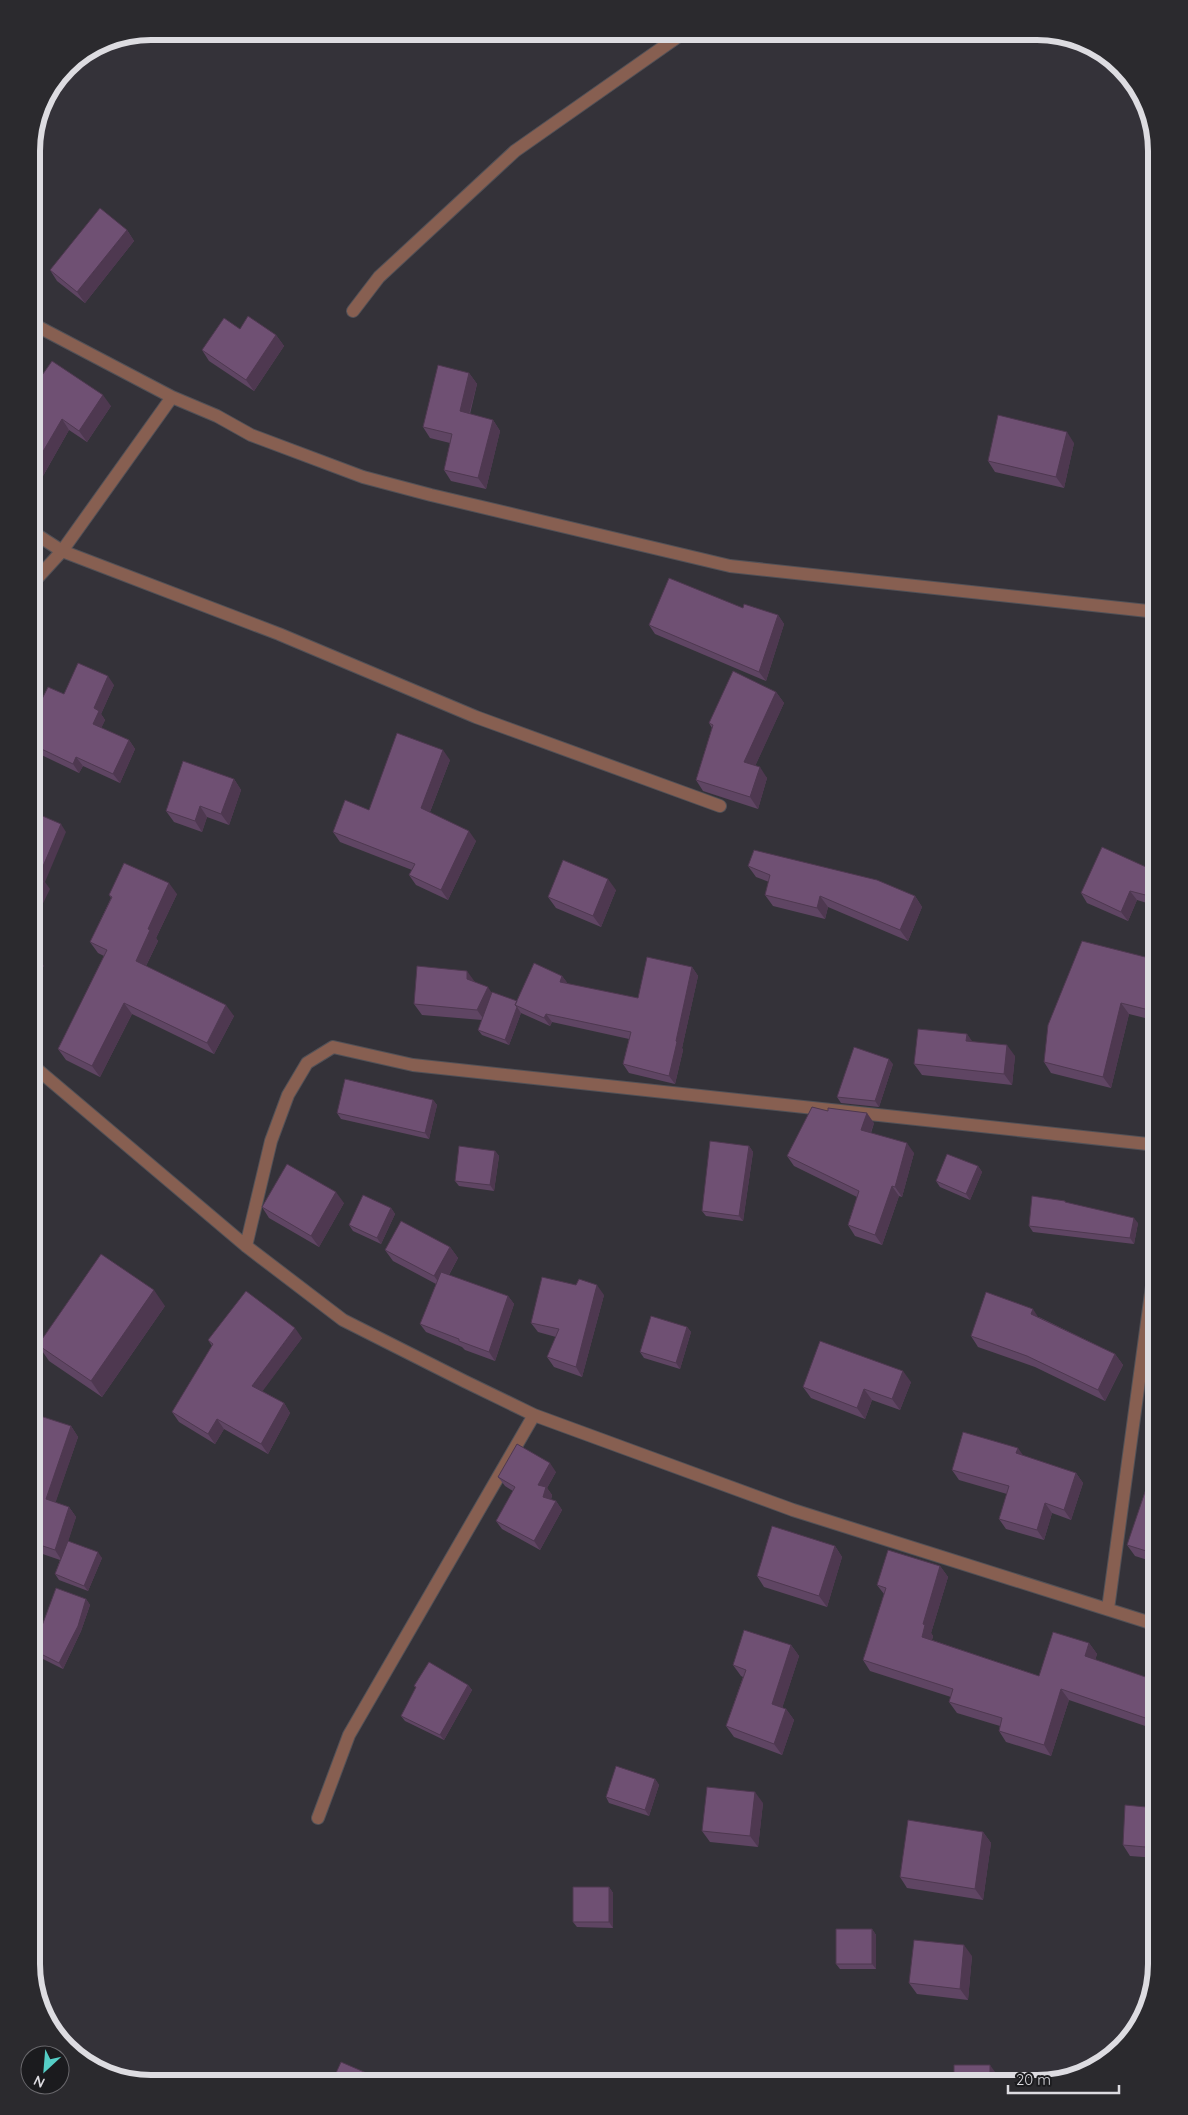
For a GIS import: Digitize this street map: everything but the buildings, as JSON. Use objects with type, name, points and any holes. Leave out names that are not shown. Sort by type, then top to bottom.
[{"type":"street","points":[[353,311],[379,277],[515,151],[673,40]]},
{"type":"street","points":[[40,327],[172,397],[217,416],[252,436],[363,477],[431,495],[730,566],[1148,611]]},
{"type":"street","points":[[40,575],[62,551],[172,397]]},
{"type":"street","points":[[40,536],[62,551],[288,637],[476,717],[720,806]]},
{"type":"street","points":[[246,1246],[272,1141],[288,1095],[307,1063],[333,1048],[413,1064],[1148,1144]]},
{"type":"street","points":[[40,1072],[246,1246],[343,1320],[534,1415],[793,1510],[1148,1622]]},
{"type":"street","points":[[1108,1608],[1148,1315]]},
{"type":"street","points":[[318,1818],[349,1735],[534,1415]]}]
